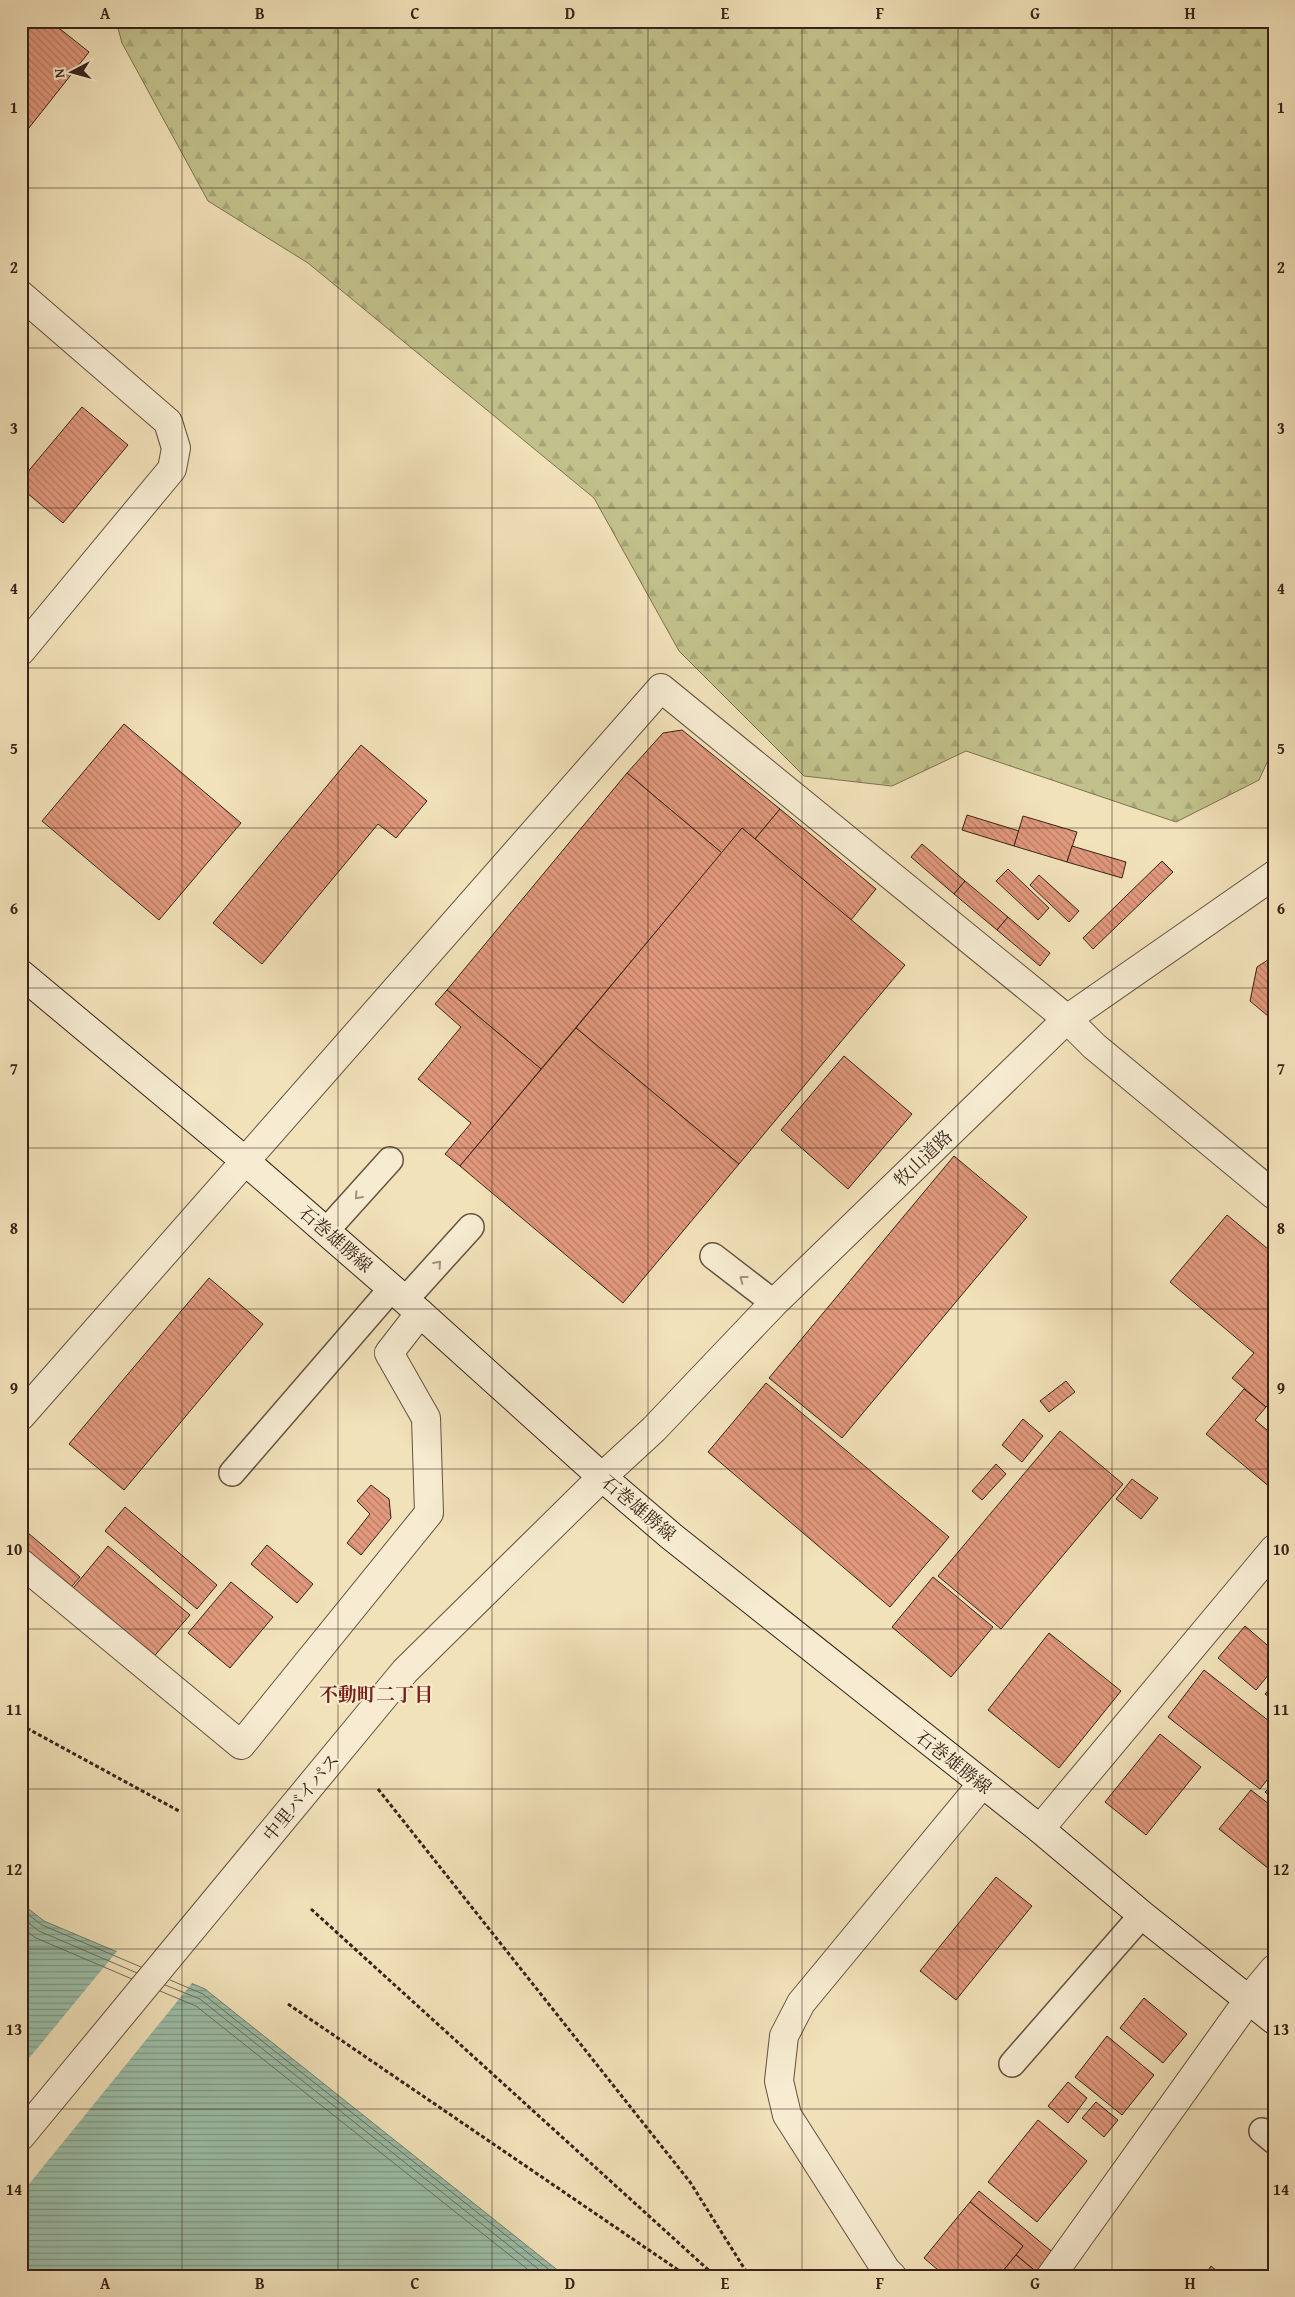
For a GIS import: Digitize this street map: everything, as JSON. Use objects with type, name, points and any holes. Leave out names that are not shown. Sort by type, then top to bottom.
[{"type":"street","points":[[21,295],[168,422],[176,448],[172,468],[21,651]]},
{"type":"street","points":[[21,1416],[244,1160],[661,688],[1067,1019],[1094,1046],[1272,1189]]},
{"type":"street","name":"牧山道路","points":[[602,1477],[654,1429],[774,1303],[1067,1019],[1274,875]]},
{"type":"street","name":"石巻雄勝線","points":[[21,974],[244,1160],[406,1300],[602,1477],[671,1536],[1040,1829],[1142,1915],[1274,2020]]},
{"type":"street","points":[[21,1563],[241,1745],[429,1513],[426,1418],[388,1354],[406,1300]]},
{"type":"street","name":"中里バイパス","points":[[21,2136],[405,1671],[602,1477]]},
{"type":"street","points":[[1040,1829],[1274,1549]]},
{"type":"street","points":[[892,2276],[886,2270],[787,2115],[779,2081],[784,2036],[801,2003],[982,1784]]},
{"type":"street","points":[[1051,2276],[1249,1999],[1274,1969]]},
{"type":"lane","points":[[326,1231],[390,1160]]},
{"type":"lane","points":[[232,1473],[406,1300],[471,1227]]},
{"type":"lane","points":[[713,1256],[774,1303]]},
{"type":"lane","points":[[1012,2064],[1142,1915]]},
{"type":"path","points":[[21,1724],[179,1811]]},
{"type":"path","points":[[378,1789],[690,2182],[749,2276]]},
{"type":"path","points":[[312,1909],[715,2276]]},
{"type":"path","points":[[288,2004],[687,2276]]},
{"type":"green space","points":[[116,21],[1274,21],[1274,747],[1259,780],[1176,822],[966,751],[892,786],[804,776],[679,651],[594,498],[308,263],[208,201],[122,43]]},
{"type":"water","points":[[21,1903],[44,1921],[205,1989],[565,2276],[21,2276]]},
{"type":"pier","points":[[118,1950],[193,1982],[21,2194],[21,2068]]},
{"type":"building","points":[[21,21],[50,21],[89,52],[21,138]]},
{"type":"building","points":[[82,407],[128,445],[63,523],[21,488],[21,480]]},
{"type":"building","points":[[124,724],[241,823],[159,920],[42,821]]},
{"type":"building","points":[[682,730],[780,809],[755,839],[742,828],[722,853],[627,773],[663,733]]},
{"type":"building","points":[[361,745],[427,801],[396,838],[378,824],[262,964],[213,923]]},
{"type":"building","points":[[627,773],[722,853],[541,1069],[447,990]]},
{"type":"building","points":[[780,809],[876,889],[851,920],[755,839]]},
{"type":"building","points":[[967,815],[1019,831],[1014,846],[962,830]]},
{"type":"building","points":[[1023,816],[1077,832],[1067,862],[1014,846]]},
{"type":"building","points":[[742,828],[905,965],[739,1164],[576,1028]]},
{"type":"building","points":[[922,844],[965,881],[954,894],[911,857]]},
{"type":"building","points":[[1072,846],[1126,862],[1122,878],[1067,862]]},
{"type":"building","points":[[1162,861],[1173,872],[1093,949],[1083,938]]},
{"type":"building","points":[[1008,869],[1049,908],[1038,920],[996,881]]},
{"type":"building","points":[[1039,875],[1079,911],[1069,922],[1030,885]]},
{"type":"building","points":[[965,881],[1008,917],[997,930],[954,894]]},
{"type":"building","points":[[1008,917],[1050,953],[1040,966],[997,930]]},
{"type":"building","points":[[1274,956],[1274,1021],[1250,1001],[1257,967]]},
{"type":"building","points":[[447,990],[541,1069],[460,1166],[445,1154],[471,1123],[418,1079],[461,1027],[435,1004]]},
{"type":"building","points":[[576,1028],[739,1164],[623,1303],[460,1166]]},
{"type":"building","points":[[844,1056],[912,1114],[848,1189],[781,1130]]},
{"type":"building","points":[[954,1156],[1027,1217],[842,1438],[769,1378]]},
{"type":"building","points":[[1227,1215],[1274,1254],[1274,1398],[1266,1407],[1232,1378],[1254,1353],[1170,1282]]},
{"type":"building","points":[[209,1278],[263,1324],[124,1490],[69,1444]]},
{"type":"building","points":[[1066,1381],[1075,1392],[1049,1412],[1040,1401]]},
{"type":"building","points":[[766,1383],[949,1537],[890,1607],[708,1452]]},
{"type":"building","points":[[1244,1389],[1266,1407],[1255,1420],[1274,1436],[1274,1484],[1271,1488],[1206,1434]]},
{"type":"building","points":[[1023,1419],[1043,1436],[1022,1462],[1002,1445]]},
{"type":"building","points":[[1060,1431],[1123,1484],[1001,1629],[938,1576]]},
{"type":"building","points":[[996,1464],[1006,1474],[982,1500],[972,1491]]},
{"type":"building","points":[[1132,1479],[1158,1498],[1141,1519],[1116,1499]]},
{"type":"building","points":[[371,1485],[389,1499],[391,1518],[361,1555],[347,1543],[370,1514],[357,1501]]},
{"type":"building","points":[[125,1507],[217,1585],[197,1609],[105,1531]]},
{"type":"building","points":[[21,1527],[80,1577],[67,1592],[21,1553]]},
{"type":"building","points":[[267,1545],[313,1584],[297,1603],[251,1564]]},
{"type":"building","points":[[108,1546],[190,1615],[150,1661],[69,1593]]},
{"type":"building","points":[[933,1577],[993,1627],[951,1677],[892,1627]]},
{"type":"building","points":[[231,1582],[273,1617],[230,1668],[188,1633]]},
{"type":"building","points":[[1245,1626],[1274,1651],[1274,1668],[1256,1690],[1218,1658]]},
{"type":"building","points":[[1049,1633],[1121,1691],[1059,1768],[988,1710]]},
{"type":"building","points":[[1204,1670],[1274,1725],[1274,1771],[1260,1789],[1168,1717]]},
{"type":"building","points":[[1274,1684],[1274,1701],[1265,1694]]},
{"type":"building","points":[[1160,1734],[1201,1767],[1146,1835],[1105,1802]]},
{"type":"building","points":[[1274,1783],[1274,1799],[1265,1792]]},
{"type":"building","points":[[1251,1790],[1274,1808],[1274,1873],[1219,1829]]},
{"type":"building","points":[[996,1877],[1032,1906],[956,2000],[920,1971]]},
{"type":"building","points":[[1144,1998],[1187,2034],[1163,2063],[1120,2028]]},
{"type":"building","points":[[1107,2036],[1154,2075],[1122,2115],[1075,2077]]},
{"type":"building","points":[[1068,2082],[1087,2098],[1068,2123],[1048,2106]]},
{"type":"building","points":[[1096,2102],[1118,2120],[1104,2137],[1082,2118]]},
{"type":"building","points":[[1038,2120],[1087,2161],[1037,2222],[988,2182]]},
{"type":"building","points":[[979,2191],[1056,2255],[1039,2274],[1016,2255],[1023,2246],[970,2202]]},
{"type":"building","points":[[970,2202],[1023,2246],[999,2276],[945,2276],[924,2258]]},
{"type":"building","points":[[1016,2255],[1039,2274],[1038,2276],[999,2276]]},
{"type":"building","points":[[1211,2266],[1223,2276],[1204,2276]]},
{"type":"district","name":"不動町二丁目","points":[[376,1694]]}]
